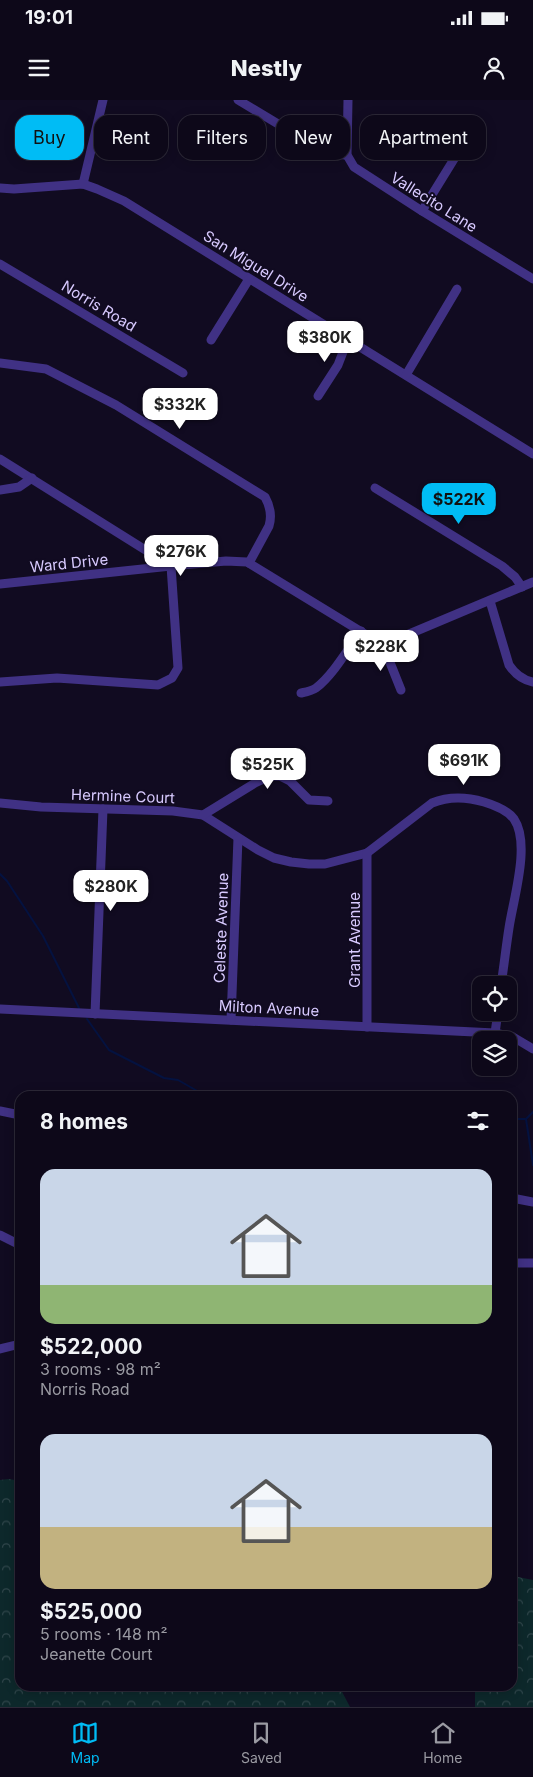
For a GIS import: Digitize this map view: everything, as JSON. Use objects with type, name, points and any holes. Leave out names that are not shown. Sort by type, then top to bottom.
[{"type":"street","points":[[83,184],[103,100]]},
{"type":"street","points":[[238,100],[276,123]]},
{"type":"street","points":[[348,100],[348,115]]},
{"type":"street","name":"Vallecito Lane","points":[[350,160],[354,167],[533,280]]},
{"type":"street","points":[[422,211],[452,160]]},
{"type":"street","name":"San Miguel Drive","points":[[0,188],[14,189],[83,184],[97,188],[124,201],[533,454]]},
{"type":"street","name":"Norris Road","points":[[0,264],[183,373]]},
{"type":"street","points":[[211,340],[249,279]]},
{"type":"street","points":[[406,375],[457,289]]},
{"type":"street","points":[[318,396],[338,365],[348,339]]},
{"type":"street","points":[[0,362],[46,369],[116,405],[265,497],[271,519],[249,563],[383,645],[401,690]]},
{"type":"street","points":[[0,459],[171,566],[178,668],[176,674],[168,681],[158,685],[57,678],[0,682]]},
{"type":"street","points":[[0,490],[19,487],[32,478]]},
{"type":"street","points":[[374,488],[502,566],[515,577],[522,587]]},
{"type":"street","name":"Ward Drive","points":[[0,584],[236,560],[249,563]]},
{"type":"street","points":[[383,645],[533,582]]},
{"type":"street","points":[[490,601],[509,664],[515,673],[526,681],[533,682]]},
{"type":"street","points":[[301,693],[316,688],[326,678],[361,631]]},
{"type":"street","points":[[202,815],[270,776],[280,776],[290,781],[309,800],[328,801]]},
{"type":"street","points":[[367,853],[432,803],[449,798],[488,803],[514,818],[521,843],[521,862],[502,976]]},
{"type":"street","name":"Hermine Court","points":[[0,803],[173,811],[202,815],[274,858],[291,862],[325,864],[367,853]]},
{"type":"street","points":[[95,1014],[103,809]]},
{"type":"street","name":"Celeste Avenue","points":[[231,1020],[238,838]]},
{"type":"street","name":"Grant Avenue","points":[[367,853],[367,1027]]},
{"type":"street","name":"Milton Avenue","points":[[0,1009],[472,1032]]},
{"type":"street","name":"Milton Avenue","points":[[517,1039],[533,1049]]},
{"type":"street","points":[[0,1111],[15,1114]]},
{"type":"street","points":[[517,1199],[533,1202]]},
{"type":"street","points":[[0,1235],[15,1242]]},
{"type":"street","points":[[517,1263],[533,1263]]},
{"type":"street","points":[[0,1349],[15,1345]]},
{"type":"green space","points":[[0,1480],[15,1480],[15,1691],[342,1691],[350,1707],[0,1707]]},
{"type":"green space","points":[[517,1577],[533,1580],[533,1707],[475,1707],[475,1691],[517,1691]]},
{"type":"waterway","points":[[0,874],[7,881],[43,936],[79,1008]]},
{"type":"waterway","points":[[87,1019],[109,1050],[164,1078],[178,1080],[197,1091]]},
{"type":"waterway","points":[[517,1119],[526,1119],[533,1112]]},
{"type":"waterway","points":[[526,1119],[533,1165]]}]
